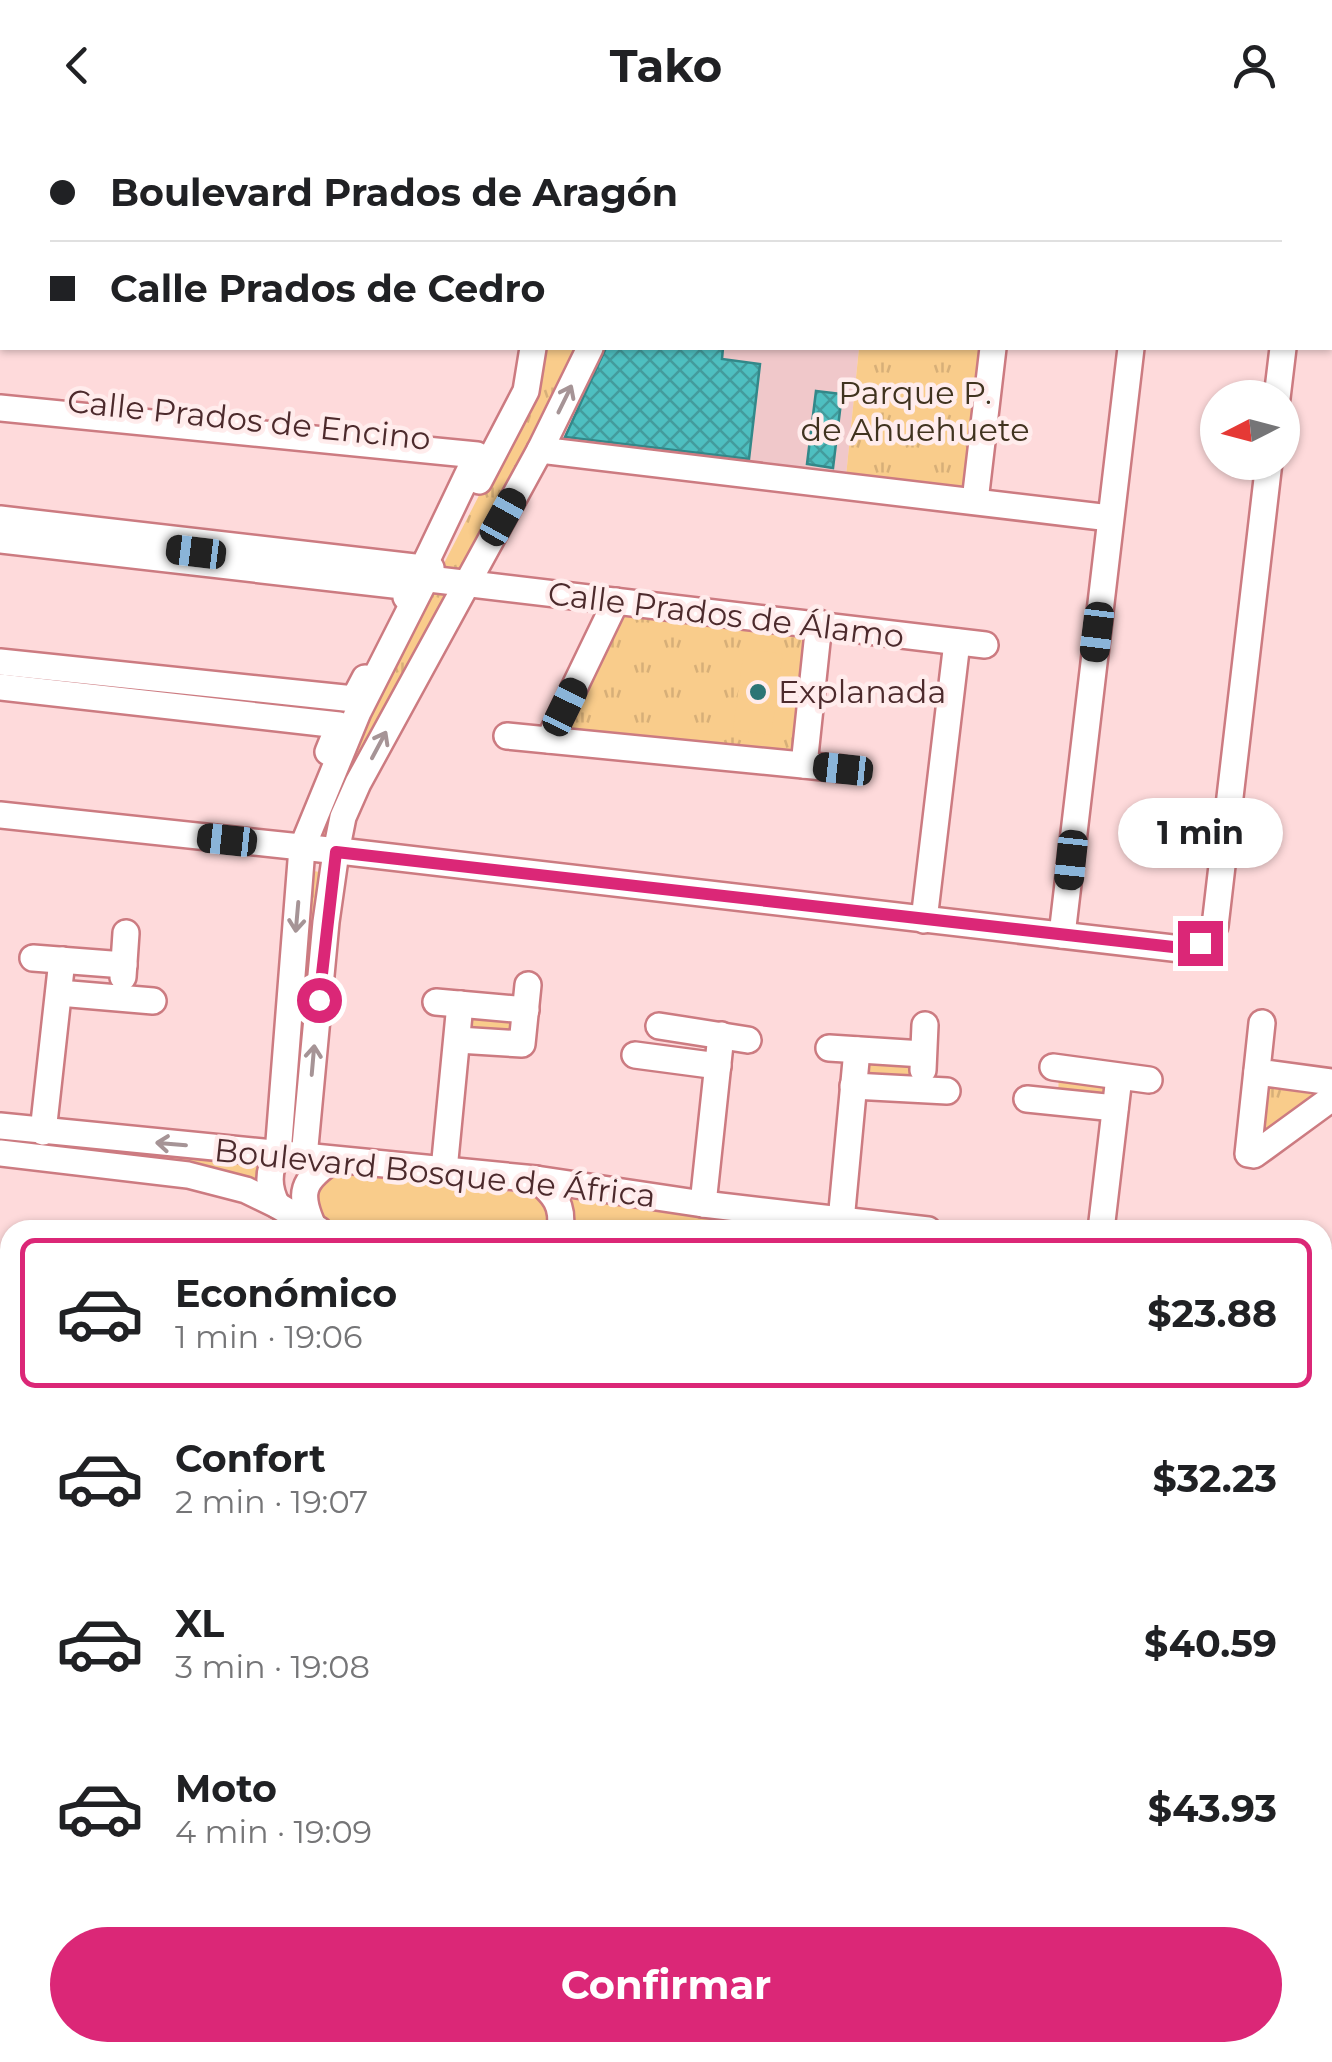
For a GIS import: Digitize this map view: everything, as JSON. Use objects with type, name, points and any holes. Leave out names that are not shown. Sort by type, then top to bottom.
[{"type":"street","points":[[278,1205],[269,1180],[272,1162],[278,1154],[302,848],[358,712],[526,390],[533,350]]},
{"type":"street","points":[[304,1157],[343,817],[540,450],[589,350]]},
{"type":"street","points":[[975,501],[993,350]]},
{"type":"street","points":[[1062,936],[1132,350]]},
{"type":"street","points":[[1279,380],[1283,350]]},
{"type":"street","name":"Calle Prados de Encino","points":[[0,392],[498,448]]},
{"type":"street","points":[[0,408],[477,455],[423,568],[0,519]]},
{"type":"street","points":[[540,450],[1110,518]]},
{"type":"street","points":[[0,815],[1062,936],[1182,948],[1196,946],[1208,938],[1215,926],[1268,480]]},
{"type":"street","name":"Calle Prados de Álamo","points":[[0,529],[985,645]]},
{"type":"street","points":[[0,540],[411,587],[354,699],[0,662]]},
{"type":"street","points":[[549,740],[616,601]]},
{"type":"street","points":[[804,765],[819,624]]},
{"type":"street","points":[[924,920],[957,642]]},
{"type":"street","points":[[0,674],[358,712]]},
{"type":"street","points":[[0,686],[338,725],[297,832],[0,802]]},
{"type":"street","points":[[507,736],[843,769]]},
{"type":"street","points":[[121,998],[126,933]]},
{"type":"street","points":[[33,958],[124,964]]},
{"type":"street","points":[[42,1132],[62,960]]},
{"type":"street","points":[[59,993],[153,1001]]},
{"type":"street","points":[[444,1170],[458,1040],[448,1003],[527,998],[522,1044],[458,1040]]},
{"type":"street","points":[[661,999],[658,1026],[645,1056],[718,1066]]},
{"type":"street","points":[[1262,1024],[1248,1152],[1252,1156],[1332,1098]]},
{"type":"street","points":[[853,1086],[935,1090],[923,1054],[925,1025]]},
{"type":"street","points":[[658,1026],[748,1040]]},
{"type":"street","points":[[703,1204],[722,1035]]},
{"type":"street","points":[[1056,1040],[1053,1067],[1038,1100],[1115,1108]]},
{"type":"street","points":[[828,1048],[923,1054]]},
{"type":"street","points":[[841,1220],[857,1050]]},
{"type":"street","points":[[1053,1067],[1149,1080]]},
{"type":"street","points":[[1256,1072],[1332,1082]]},
{"type":"street","points":[[1102,1220],[1119,1078]]},
{"type":"street","name":"Boulevard Bosque de África","points":[[0,1126],[536,1179],[833,1220]]},
{"type":"street","name":"Boulevard Bosque de África","points":[[0,1153],[188,1175],[246,1190],[303,1220]]},
{"type":"street","points":[[312,1220],[304,1204],[306,1185],[333,1160]]},
{"type":"street","points":[[536,1179],[559,1203],[562,1220]]},
{"type":"shaded area","points":[[723,350],[859,350],[846,476],[713,461]]},
{"type":"green space","points":[[541,350],[577,350],[385,714],[332,837],[320,839],[318,828],[361,724],[532,393]]},
{"type":"green space","name":"Parque P. de Ahuehuete","points":[[859,350],[984,350],[968,487],[960,493],[846,476]]},
{"type":"green space","points":[[620,611],[809,631],[792,757],[564,731]]},
{"type":"green space","name":"Explanada","points":[[744,649],[783,654],[771,735],[733,730]]},
{"type":"green space","points":[[308,870],[325,873],[297,1143],[286,1144]]},
{"type":"green space","points":[[468,1013],[524,1018],[521,1039],[467,1035]]},
{"type":"green space","points":[[861,1057],[917,1061],[916,1084],[859,1081]]},
{"type":"green space","points":[[1059,1073],[1109,1081],[1107,1102],[1058,1096]]},
{"type":"green space","points":[[1261,1076],[1332,1088],[1254,1148]]},
{"type":"green space","points":[[0,1133],[270,1162],[264,1191],[0,1145]]},
{"type":"green space","points":[[320,1172],[538,1195],[552,1220],[326,1220],[309,1211]]},
{"type":"green space","points":[[563,1191],[796,1220],[566,1220]]},
{"type":"building","points":[[605,350],[723,350],[722,359],[760,364],[749,459],[565,437]]},
{"type":"building","points":[[816,391],[842,394],[833,468],[807,464]]},
{"type":"place","name":"Explanada","points":[[758,692]]},
{"type":"route","points":[[319,1000],[336,852],[1182,948],[1200,943]]}]
